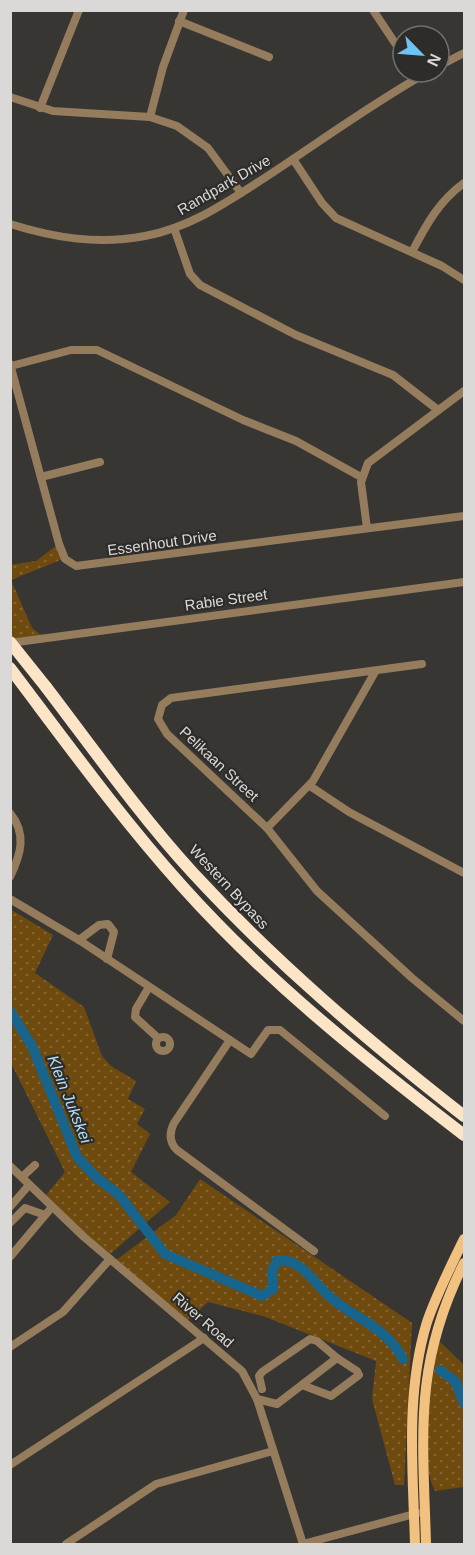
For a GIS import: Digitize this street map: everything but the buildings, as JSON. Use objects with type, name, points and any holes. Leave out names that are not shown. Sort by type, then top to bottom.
[{"type":"highway","name":"Western Bypass","points":[[10,643],[152,826],[242,925],[337,1014],[465,1116]]},
{"type":"highway","points":[[10,668],[135,832],[230,937],[358,1053],[465,1135]]},
{"type":"main road","points":[[426,1545],[420,1513],[413,1417],[416,1376],[428,1339],[439,1292],[465,1239]]},
{"type":"main road","points":[[415,1545],[423,1468],[428,1339],[465,1263]]},
{"type":"street","points":[[40,108],[79,10]]},
{"type":"street","points":[[150,117],[163,67],[184,10]]},
{"type":"street","points":[[373,10],[391,37]]},
{"type":"street","points":[[180,21],[269,57]]},
{"type":"street","points":[[451,60],[465,53]]},
{"type":"street","name":"Randpark Drive","points":[[10,224],[46,235],[85,241],[131,239],[174,228],[208,213],[241,193],[404,84]]},
{"type":"street","points":[[10,97],[40,108],[79,114],[150,117],[177,126],[204,144],[241,193]]},
{"type":"street","points":[[293,159],[322,203],[336,218],[412,252],[465,280]]},
{"type":"street","points":[[412,252],[437,208],[448,195],[465,183]]},
{"type":"street","points":[[174,228],[190,274],[200,285],[296,335],[393,375],[438,410]]},
{"type":"street","points":[[11,365],[71,350],[97,350],[243,420],[296,441],[361,477]]},
{"type":"street","name":"Essenhout Drive","points":[[11,365],[61,549],[69,562],[79,566],[465,516]]},
{"type":"street","points":[[367,528],[361,477],[374,457],[465,391]]},
{"type":"street","points":[[41,477],[100,462]]},
{"type":"street","name":"Rabie Street","points":[[10,643],[465,584]]},
{"type":"street","name":"Pelikaan Street","points":[[422,664],[171,698],[162,705],[158,719],[162,728],[267,828],[317,891],[419,984],[465,1021]]},
{"type":"street","points":[[267,828],[310,786],[375,672]]},
{"type":"street","points":[[310,786],[349,812],[465,873]]},
{"type":"street","points":[[10,813],[19,825],[22,840],[10,877]]},
{"type":"street","points":[[10,899],[79,940],[251,1053],[268,1030],[280,1030],[386,1116]]},
{"type":"street","points":[[79,940],[99,925],[108,924],[114,932],[107,959]]},
{"type":"street","points":[[149,987],[136,1009],[135,1017],[158,1038]]},
{"type":"street","points":[[230,1040],[174,1123],[171,1142],[177,1150],[314,1251]]},
{"type":"street","points":[[22,1178],[34,1165]]},
{"type":"street","name":"River Road","points":[[10,1166],[110,1259],[247,1377],[257,1399],[303,1545]]},
{"type":"street","points":[[10,1207],[29,1185]]},
{"type":"street","points":[[10,1257],[52,1207]]},
{"type":"street","points":[[10,1223],[25,1208],[45,1215]]},
{"type":"street","points":[[10,1347],[63,1312],[110,1259]]},
{"type":"street","points":[[10,1465],[204,1338]]},
{"type":"street","points":[[262,1389],[259,1376],[262,1372],[306,1340],[317,1341],[357,1371],[359,1375],[331,1396],[302,1385]]},
{"type":"street","points":[[257,1399],[277,1404],[337,1358]]},
{"type":"street","points":[[66,1545],[156,1484],[273,1451]]},
{"type":"street","points":[[303,1545],[420,1513]]},
{"type":"shaded area","points":[[57,545],[63,559],[11,580],[32,628],[45,638],[18,644],[11,634],[10,565],[36,561]]},
{"type":"shaded area","points":[[10,909],[53,935],[35,973],[84,1007],[102,1056],[111,1066],[136,1081],[128,1099],[145,1109],[137,1124],[150,1134],[131,1172],[170,1202],[108,1256],[46,1195],[65,1172],[11,1063]]},
{"type":"shaded area","points":[[200,1179],[412,1323],[404,1485],[395,1485],[372,1399],[376,1361],[263,1316],[208,1302],[187,1321],[115,1261],[176,1215]]},
{"type":"shaded area","points":[[439,1341],[464,1365],[464,1487],[435,1491],[429,1475],[426,1438]]},
{"type":"waterway","name":"Klein Jukskei","points":[[10,1011],[32,1046],[77,1157],[96,1177],[119,1195],[165,1254],[262,1296],[273,1289],[272,1272],[277,1260],[293,1263],[306,1272],[339,1304],[388,1338],[403,1359]]},
{"type":"waterway","name":"Klein Jukskei","points":[[440,1370],[455,1381],[464,1403]]}]
